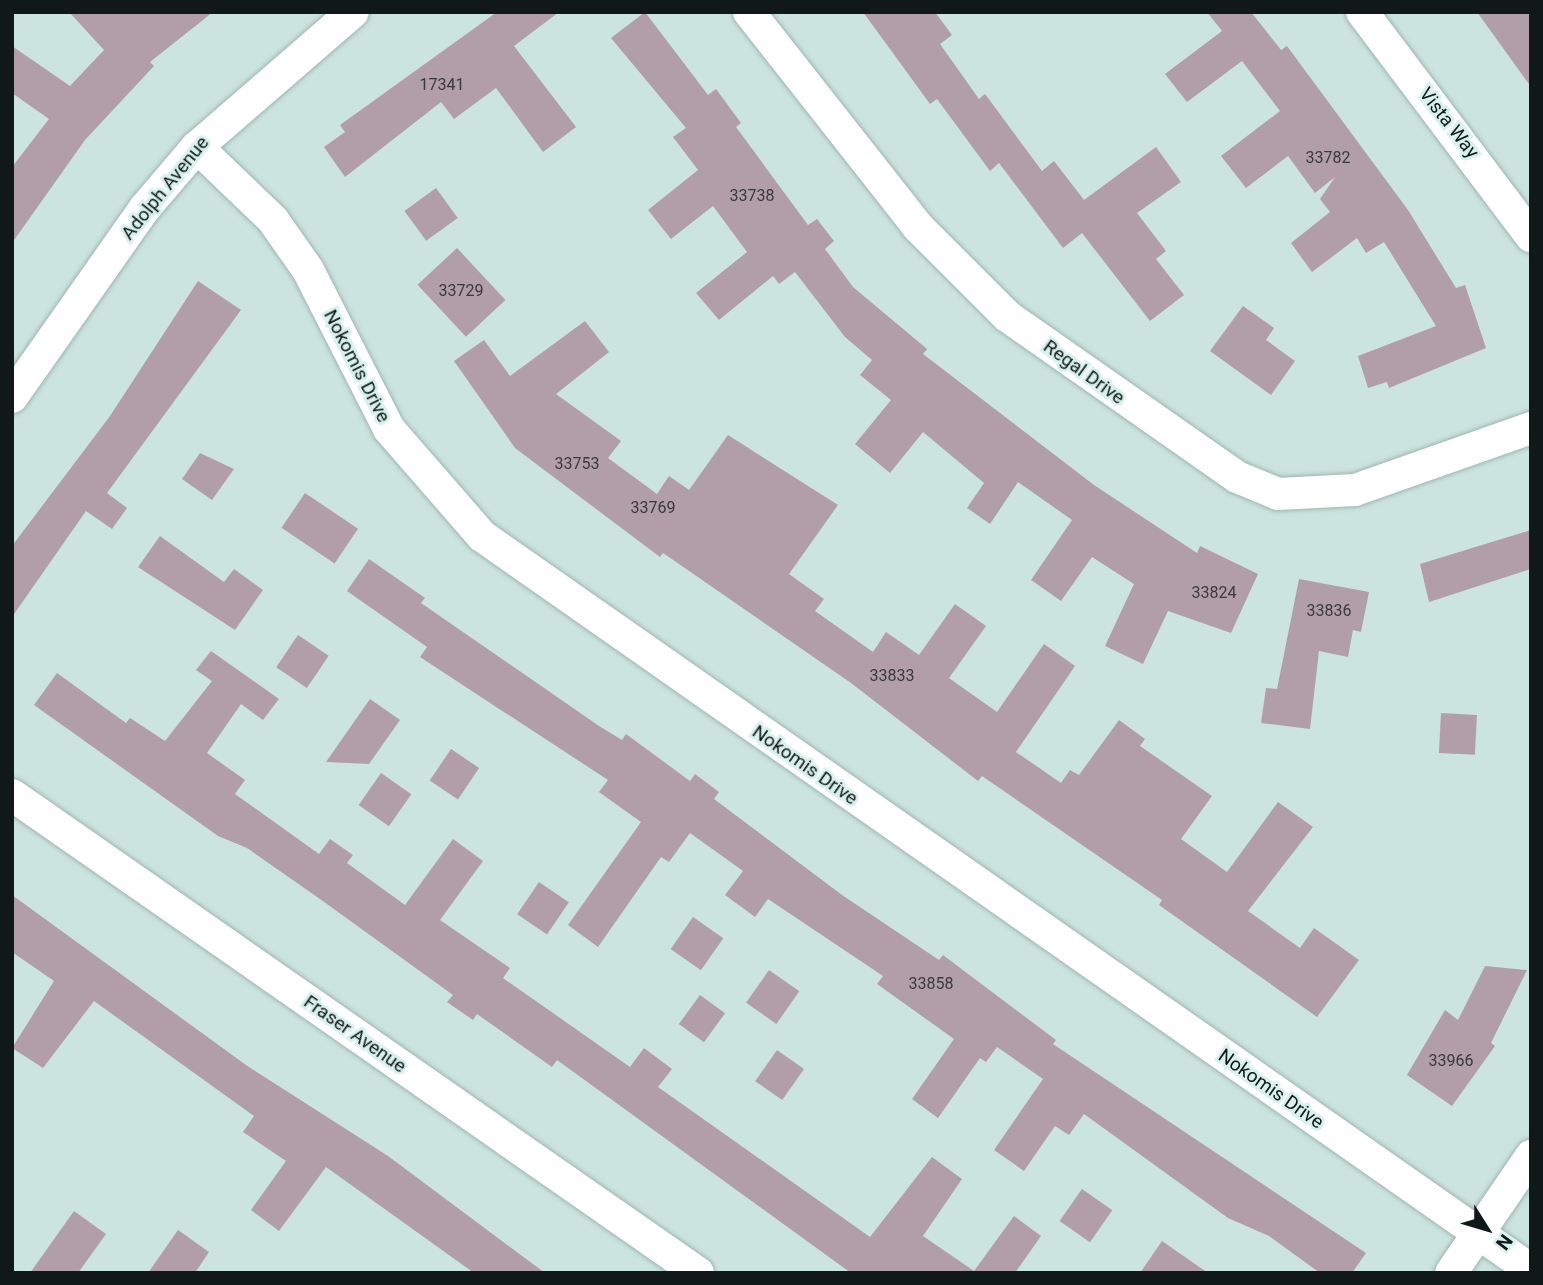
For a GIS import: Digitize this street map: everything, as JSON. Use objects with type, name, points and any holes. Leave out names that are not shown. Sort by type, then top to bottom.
[{"type":"street","name":"Adolph Avenue","points":[[12,397],[145,208],[197,147],[353,12]]},
{"type":"street","name":"Regal Drive","points":[[749,12],[918,228],[1007,316],[1237,477],[1278,494],[1355,490],[1531,428]]},
{"type":"street","name":"Vista Way","points":[[1362,12],[1531,236]]},
{"type":"street","name":"Nokomis Drive","points":[[197,147],[274,220],[318,289],[389,429],[482,536],[1531,1270]]},
{"type":"street","name":"Fraser Avenue","points":[[12,795],[698,1273]]},
{"type":"street","points":[[1451,1273],[1531,1156]]},
{"type":"building","points":[[69,12],[213,12],[150,62],[154,66],[85,140],[12,243],[12,167],[49,119],[12,93],[12,46],[70,86],[104,50]]},
{"type":"building","points":[[497,12],[559,12],[514,46],[576,127],[543,152],[496,88],[454,119],[441,102],[345,177],[324,147],[345,132],[340,125]]},
{"type":"building","points":[[645,12],[708,95],[716,89],[741,123],[736,127],[808,225],[817,219],[834,241],[825,249],[853,287],[927,349],[923,354],[1094,485],[1197,553],[1200,546],[1258,574],[1231,633],[1168,611],[1143,664],[1105,646],[1134,584],[1092,557],[1061,601],[1031,580],[1072,520],[1018,482],[990,524],[967,508],[984,483],[923,432],[890,473],[855,444],[891,400],[860,375],[872,360],[845,337],[795,272],[779,284],[773,276],[719,320],[696,293],[747,252],[713,206],[671,239],[648,210],[698,170],[673,137],[686,128],[611,38]]},
{"type":"building","points":[[863,12],[935,12],[952,35],[940,44],[979,99],[985,94],[1042,171],[1054,161],[1084,200],[1156,147],[1181,182],[1137,213],[1166,251],[1156,259],[1184,295],[1150,321],[1082,233],[1063,248],[999,163],[990,171],[937,99],[930,104]]},
{"type":"building","points":[[1207,12],[1251,12],[1281,50],[1287,46],[1408,210],[1456,288],[1465,285],[1486,348],[1389,388],[1387,382],[1368,388],[1358,356],[1436,326],[1384,242],[1366,253],[1357,238],[1312,272],[1291,243],[1330,212],[1320,199],[1335,177],[1315,193],[1288,156],[1246,188],[1221,156],[1280,111],[1242,61],[1187,102],[1165,74],[1222,31]]},
{"type":"building","points":[[1477,12],[1531,12],[1531,87]]},
{"type":"building","points":[[436,188],[458,218],[426,241],[404,211]]},
{"type":"building","points":[[457,248],[505,300],[466,337],[418,285]]},
{"type":"building","points":[[198,281],[241,310],[107,493],[127,508],[112,529],[86,511],[12,617],[12,546],[110,416]]},
{"type":"building","points":[[1243,306],[1274,328],[1266,340],[1295,361],[1271,395],[1210,351]]},
{"type":"building","points":[[585,321],[609,352],[556,394],[621,441],[608,458],[657,494],[669,476],[689,490],[728,435],[838,505],[789,574],[824,599],[815,611],[873,652],[886,632],[919,655],[955,604],[986,626],[949,678],[997,712],[1044,644],[1075,666],[1016,752],[1061,783],[1070,770],[1079,775],[1119,720],[1145,739],[1140,746],[1212,796],[1181,839],[1227,872],[1278,802],[1313,827],[1248,911],[1300,948],[1314,928],[1359,960],[1317,1017],[1159,905],[1162,900],[982,776],[978,781],[851,683],[663,553],[660,557],[515,448],[454,361],[484,340],[510,376]]},
{"type":"building","points":[[200,453],[234,469],[212,500],[182,479]]},
{"type":"building","points":[[305,493],[358,529],[335,564],[282,528]]},
{"type":"building","points":[[1531,530],[1531,569],[1429,602],[1420,564]]},
{"type":"building","points":[[160,536],[224,582],[234,569],[263,590],[235,630],[138,567]]},
{"type":"building","points":[[369,559],[425,598],[421,603],[599,726],[622,740],[626,734],[690,781],[695,774],[719,792],[714,799],[842,895],[939,960],[943,955],[1056,1040],[1053,1044],[1366,1253],[1352,1273],[1320,1273],[1269,1236],[1228,1218],[1084,1114],[1069,1135],[1055,1126],[1024,1171],[994,1150],[1043,1079],[997,1047],[986,1062],[980,1058],[938,1118],[912,1099],[954,1039],[877,984],[883,976],[768,899],[755,917],[725,895],[743,871],[690,833],[669,862],[661,857],[598,947],[568,925],[641,822],[599,792],[608,780],[420,657],[427,647],[347,591]]},
{"type":"building","points":[[1299,579],[1369,592],[1361,632],[1353,630],[1348,657],[1319,651],[1310,729],[1261,723],[1266,688],[1277,689]]},
{"type":"building","points":[[298,635],[329,656],[307,688],[276,667]]},
{"type":"building","points":[[211,651],[279,699],[263,720],[241,704],[207,753],[245,780],[235,794],[319,854],[330,839],[353,855],[347,863],[405,905],[453,839],[483,861],[440,920],[510,968],[503,978],[630,1067],[644,1048],[672,1069],[658,1087],[870,1237],[932,1157],[962,1179],[923,1236],[974,1271],[1014,1216],[1041,1236],[1015,1273],[851,1273],[557,1060],[552,1067],[477,1014],[473,1020],[447,1002],[453,995],[320,899],[247,848],[218,836],[34,705],[57,673],[126,723],[130,718],[165,741],[212,681],[196,670]]},
{"type":"building","points":[[370,699],[400,720],[369,764],[326,762]]},
{"type":"building","points":[[1441,713],[1477,715],[1475,755],[1439,753]]},
{"type":"building","points":[[451,749],[479,768],[458,800],[430,781]]},
{"type":"building","points":[[381,773],[411,794],[389,826],[359,805]]},
{"type":"building","points":[[539,882],[569,902],[547,934],[517,914]]},
{"type":"building","points":[[12,895],[246,1065],[388,1156],[545,1273],[474,1273],[326,1167],[279,1231],[251,1210],[286,1161],[243,1132],[254,1116],[94,1001],[43,1068],[12,1048],[54,981],[12,952]]},
{"type":"building","points":[[693,917],[723,938],[701,970],[671,949]]},
{"type":"building","points":[[1485,966],[1527,970],[1491,1043],[1495,1046],[1452,1106],[1407,1075],[1445,1010],[1458,1020]]},
{"type":"building","points":[[769,970],[799,991],[776,1024],[746,1003]]},
{"type":"building","points":[[700,995],[725,1013],[704,1042],[679,1024]]},
{"type":"building","points":[[777,1050],[804,1069],[782,1100],[755,1081]]},
{"type":"building","points":[[1082,1189],[1112,1210],[1090,1242],[1060,1221]]},
{"type":"building","points":[[74,1211],[106,1234],[78,1273],[30,1273]]},
{"type":"building","points":[[178,1230],[209,1252],[195,1273],[148,1273]]},
{"type":"building","points":[[1162,1241],[1208,1273],[1140,1273]]}]
